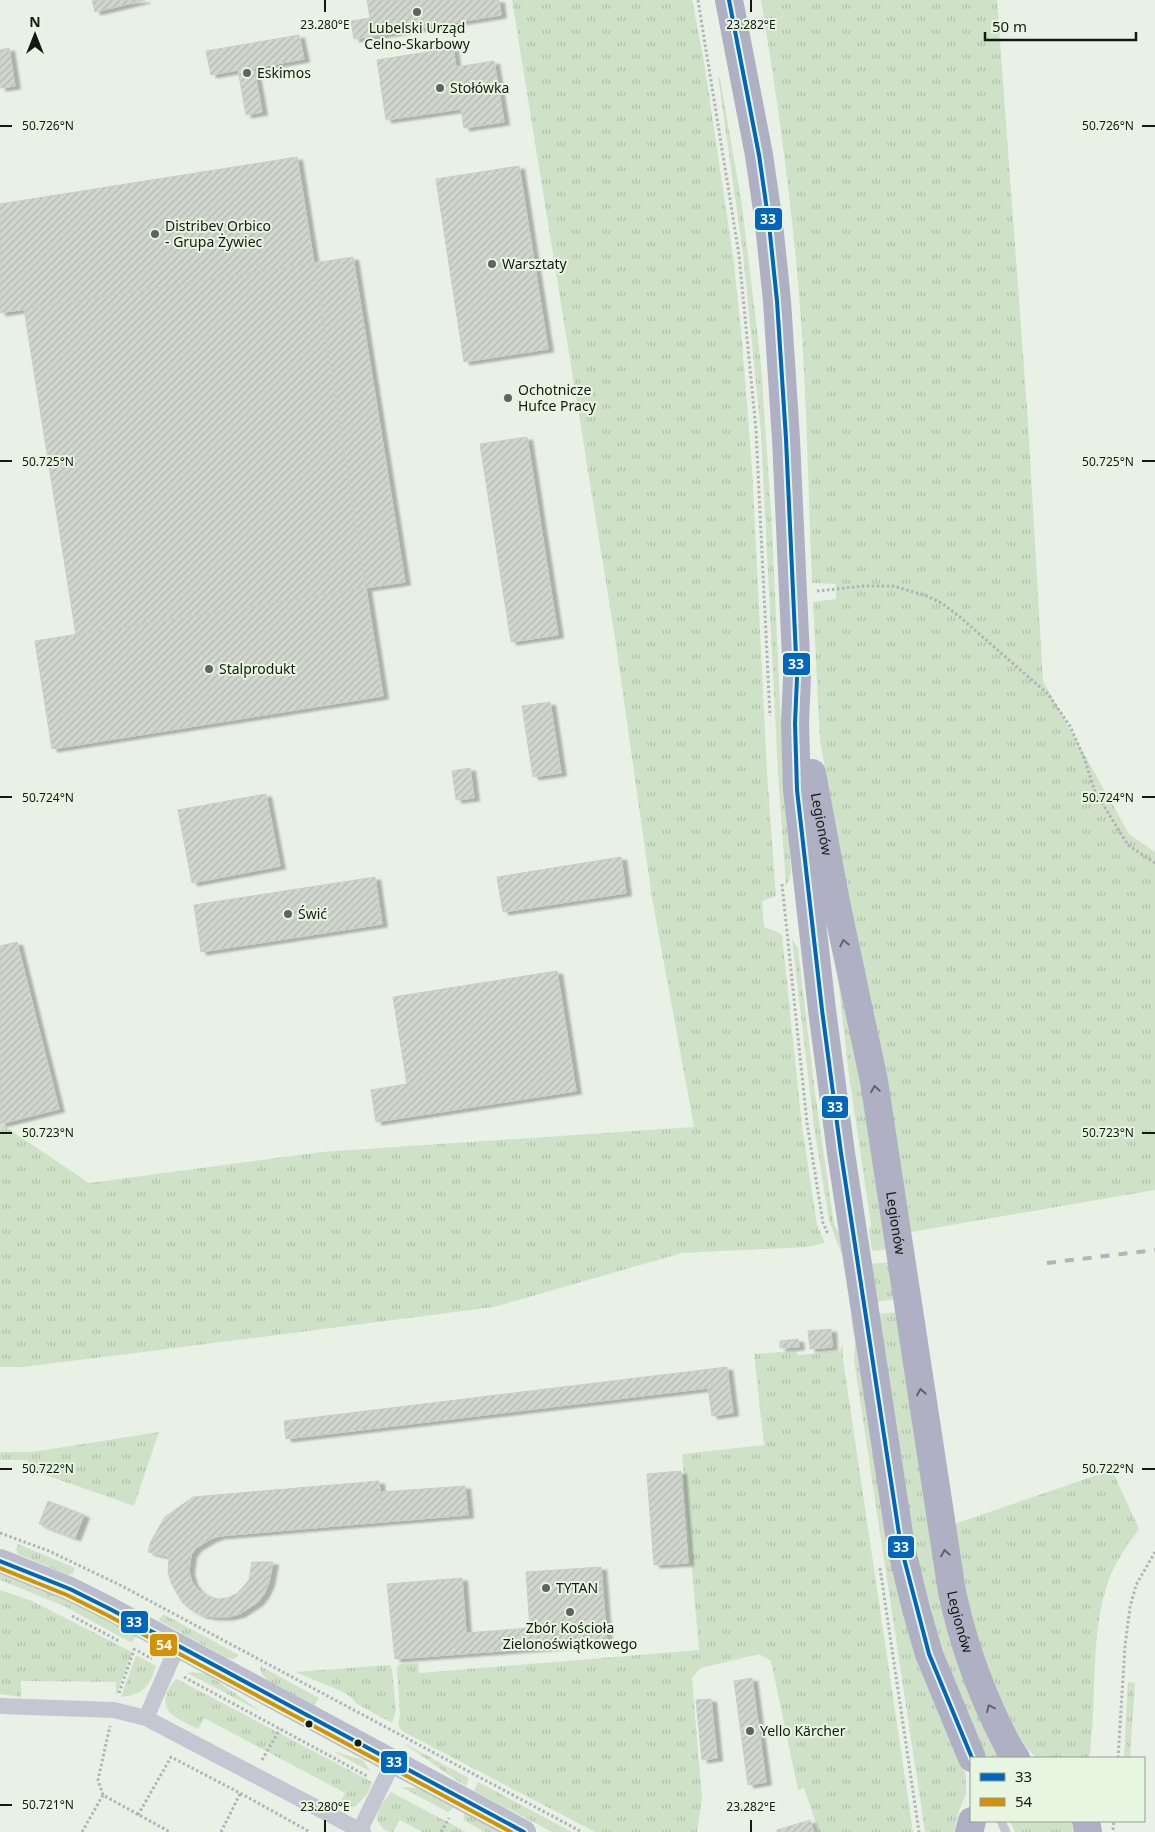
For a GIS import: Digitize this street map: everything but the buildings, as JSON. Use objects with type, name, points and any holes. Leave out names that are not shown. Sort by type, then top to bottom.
[{"type":"highway","name":"Legionów","points":[[729,0],[758,148],[769,224],[780,340],[794,593],[797,678],[794,723],[795,765],[822,1010],[856,1258],[897,1524],[910,1585],[929,1654],[972,1757]]},
{"type":"highway","name":"Legionów","points":[[797,678],[809,758],[836,902],[874,1081],[952,1592],[967,1649],[977,1677],[996,1721],[1015,1757]]},
{"type":"street","points":[[0,1561],[70,1589],[178,1645],[524,1832]]},
{"type":"street","points":[[146,1718],[178,1645]]},
{"type":"street","points":[[0,1706],[114,1710],[146,1718],[361,1831],[393,1762]]},
{"type":"path","points":[[794,593],[864,586],[893,586],[927,596],[943,604],[1048,694],[1070,726],[1085,760],[1095,792],[1128,845],[1155,863]]},
{"type":"path","points":[[0,1533],[49,1551],[120,1585],[582,1832]]},
{"type":"path","points":[[1118,1757],[1125,1646],[1130,1607],[1136,1585],[1155,1552]]},
{"type":"path","points":[[70,1616],[280,1729],[268,1752]]},
{"type":"path","points":[[138,1815],[171,1758],[240,1793],[310,1832]]},
{"type":"path","points":[[221,1832],[240,1793],[253,1773]]},
{"type":"path","points":[[82,1832],[103,1796],[170,1832]]},
{"type":"path","points":[[441,1832],[449,1818]]},
{"type":"green space","points":[[512,0],[692,0],[704,61],[734,263],[752,467],[767,772],[776,896],[762,901],[764,927],[782,935],[802,1126],[817,1224],[825,1243],[807,1247],[682,1253],[494,1307],[22,1367],[0,1367],[0,1123],[89,1183],[321,1152],[694,1127],[652,898],[615,638]]},
{"type":"green space","points":[[761,0],[997,0],[1028,422],[1043,681],[1129,834],[1155,852],[1155,1190],[911,1232],[820,741],[813,602],[836,599],[836,584],[812,583],[804,376],[797,268],[784,153]]},
{"type":"green space","points":[[718,76],[720,78],[742,205],[761,364],[791,872],[786,885],[778,774],[761,433],[743,254]]},
{"type":"green space","points":[[831,919],[854,1032],[889,1249],[872,1251],[869,1230],[871,1225],[849,1075]]},
{"type":"green space","points":[[792,939],[798,948],[815,1093],[834,1224],[841,1236],[844,1254],[842,1255],[829,1221],[814,1127]]},
{"type":"green space","points":[[891,1262],[896,1299],[876,1302],[870,1264]]},
{"type":"green space","points":[[898,1312],[1001,1757],[987,1757],[957,1690],[933,1621],[907,1507],[877,1314]]},
{"type":"green space","points":[[854,1317],[966,1777],[966,1794],[959,1811],[954,1832],[925,1832],[854,1360],[855,1342],[851,1318]]},
{"type":"green space","points":[[843,1344],[843,1359],[913,1832],[819,1832],[804,1788],[798,1790],[771,1661],[759,1654],[701,1668],[692,1678],[702,1799],[697,1832],[595,1832],[402,1731],[398,1725],[400,1714],[397,1667],[400,1664],[418,1663],[419,1673],[699,1650],[682,1454],[764,1445],[754,1354],[795,1351],[798,1355],[840,1351]]},
{"type":"green space","points":[[159,1432],[134,1506],[26,1468],[28,1460],[0,1460],[0,1452],[32,1452]]},
{"type":"green space","points":[[1112,1470],[1139,1529],[1114,1568],[1102,1602],[1096,1644],[1092,1732],[1088,1757],[1036,1757],[1021,1743],[999,1701],[965,1600],[954,1524]]},
{"type":"green space","points":[[18,1544],[75,1568],[73,1573],[68,1575],[18,1554],[16,1549]]},
{"type":"green space","points":[[0,1572],[61,1597],[136,1636],[130,1642],[64,1606],[0,1580]]},
{"type":"green space","points":[[0,1590],[32,1601],[132,1652],[116,1696],[116,1682],[21,1681],[21,1697],[0,1694]]},
{"type":"green space","points":[[163,1615],[239,1655],[234,1659],[227,1658],[160,1621],[159,1619]]},
{"type":"green space","points":[[136,1655],[156,1666],[148,1684],[144,1688],[135,1694],[121,1697]]},
{"type":"green space","points":[[390,1665],[396,1712],[392,1723],[357,1704],[351,1697],[341,1691],[295,1672]]},
{"type":"green space","points":[[260,1666],[319,1698],[314,1706],[268,1681],[261,1672]]},
{"type":"green space","points":[[187,1673],[207,1674],[262,1712]]},
{"type":"green space","points":[[177,1679],[372,1782],[368,1793],[355,1807],[344,1807],[339,1805],[345,1793],[204,1718],[198,1729],[175,1717],[170,1713],[165,1703],[169,1689]]},
{"type":"green space","points":[[1128,1682],[1135,1683],[1130,1757],[1124,1757]]},
{"type":"green space","points":[[402,1742],[469,1778],[466,1786],[456,1780]]},
{"type":"green space","points":[[333,1751],[363,1760],[371,1772]]},
{"type":"green space","points":[[478,1782],[572,1832],[552,1832],[474,1791]]},
{"type":"green space","points":[[401,1787],[419,1788],[454,1807],[448,1812]]},
{"type":"green space","points":[[391,1792],[466,1832],[422,1832],[400,1820],[393,1832],[385,1830],[377,1819],[379,1809]]},
{"type":"green space","points":[[465,1812],[502,1832],[485,1832],[463,1820]]},
{"type":"green space","points":[[1010,1822],[1071,1822],[1073,1832],[1015,1832]]},
{"type":"railway","points":[[1047,1263],[1155,1250]]},
{"type":"transit line","name":"33","points":[[729,0],[759,155],[777,301],[786,439],[797,678],[795,723],[797,790],[822,1010],[841,1153],[901,1547],[929,1654],[972,1757]]},
{"type":"transit line","name":"33","points":[[0,1561],[70,1589],[110,1609],[524,1832]]},
{"type":"transit line","name":"54","points":[[0,1568],[67,1595],[107,1615],[511,1832]]},
{"type":"place","name":"Lubelski Urząd Celno-Skarbowy","points":[[417,12]]},
{"type":"place","name":"Eskimos","points":[[247,73]]},
{"type":"place","name":"Stołówka","points":[[440,88]]},
{"type":"place","name":"Distribev Orbico - Grupa Żywiec","points":[[155,234]]},
{"type":"place","name":"Warsztaty","points":[[492,264]]},
{"type":"place","name":"Ochotnicze Hufce Pracy","points":[[508,398]]},
{"type":"place","name":"Stalprodukt","points":[[209,669]]},
{"type":"place","name":"Świć","points":[[288,914]]},
{"type":"place","name":"TYTAN","points":[[546,1588]]},
{"type":"place","name":"Zbór Kościoła Zielonoświątkowego","points":[[570,1612]]},
{"type":"place","name":"Yello Kärcher","points":[[750,1731]]}]
